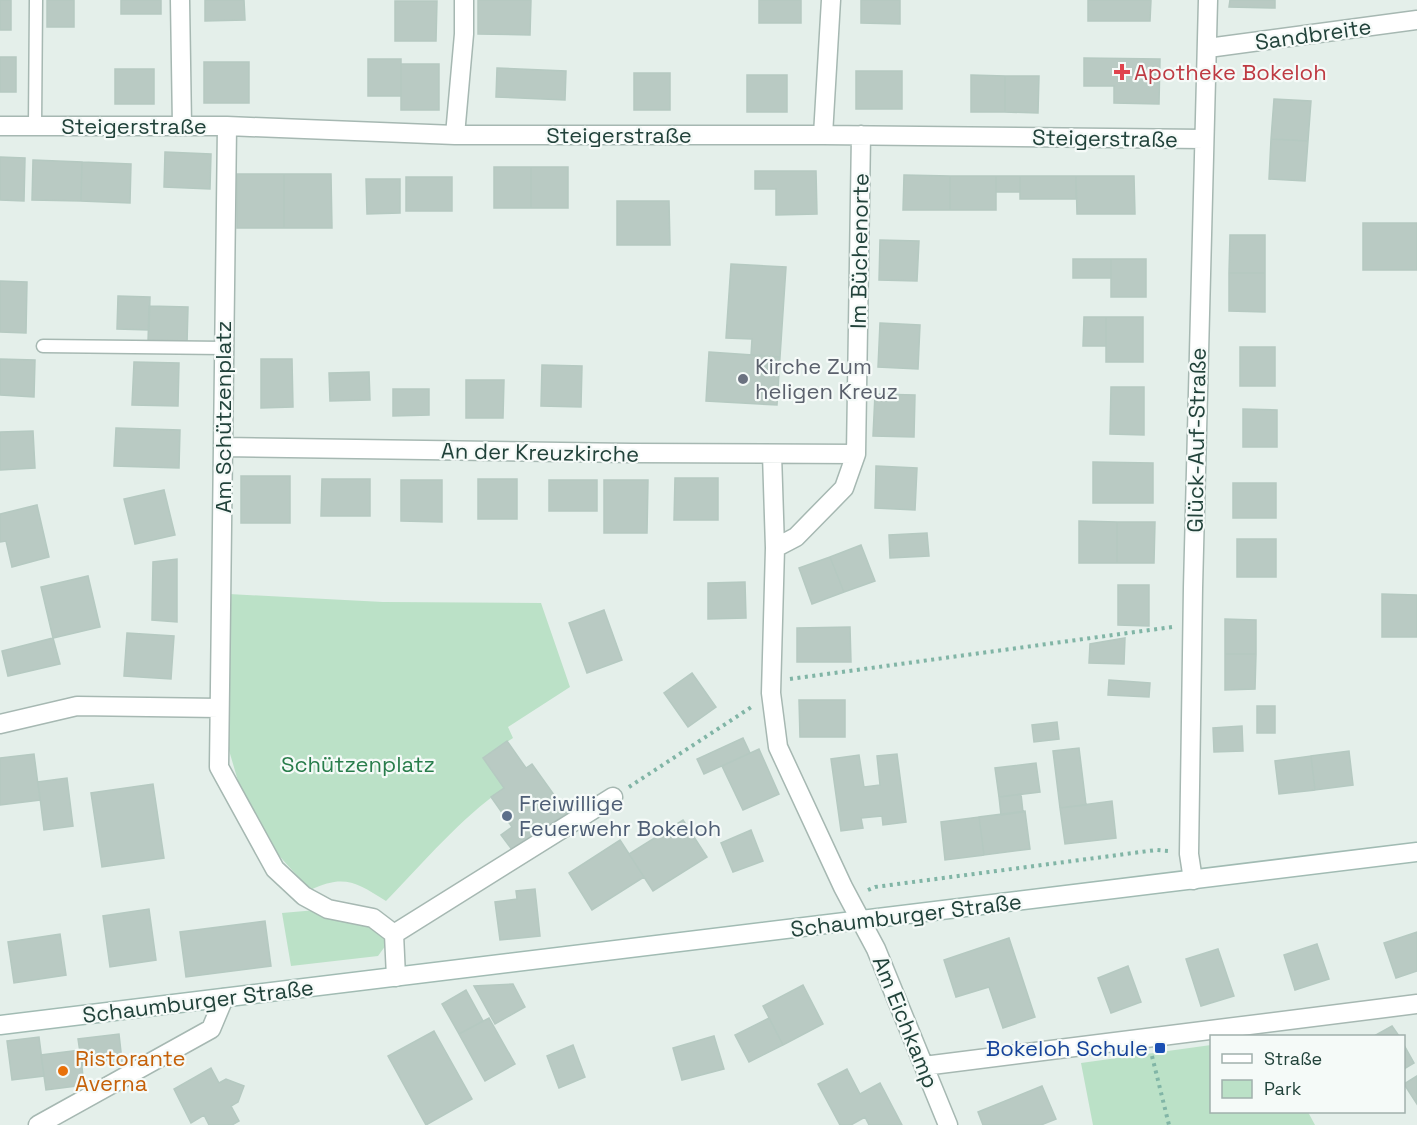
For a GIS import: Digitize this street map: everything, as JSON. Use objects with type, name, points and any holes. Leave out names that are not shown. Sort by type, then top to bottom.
[{"type":"street","points":[[180,0],[182,126]]},
{"type":"street","points":[[455,135],[464,34],[464,0]]},
{"type":"street","points":[[823,135],[831,0]]},
{"type":"street","name":"Glück-Auf-Straße","points":[[1193,880],[1190,854],[1192,625],[1208,0]]},
{"type":"street","name":"Sandbreite","points":[[1208,48],[1417,20]]},
{"type":"street","name":"Steigerstraße","points":[[0,126],[227,126],[455,135],[861,135],[1204,139]]},
{"type":"street","name":"Am Schützenplatz","points":[[227,126],[219,767],[275,869],[304,896],[328,909],[373,918],[394,934]]},
{"type":"street","name":"Im Büchenorte","points":[[775,548],[796,537],[844,488],[856,454],[861,135]]},
{"type":"street","name":"An der Kreuzkirche","points":[[223,447],[856,454]]},
{"type":"street","points":[[772,454],[775,548],[771,687],[778,747],[859,921]]},
{"type":"street","points":[[0,724],[77,706],[219,708]]},
{"type":"street","points":[[396,977],[394,934],[613,797]]},
{"type":"street","name":"Schaumburger Straße","points":[[0,1025],[1417,852]]},
{"type":"street","name":"Am Eichkamp","points":[[859,921],[876,949],[948,1125]]},
{"type":"street","points":[[38,1125],[211,1029],[224,998]]},
{"type":"street","points":[[924,1066],[1417,1004]]},
{"type":"lane","name":"Steigerstraße","points":[[35,126],[36,0]]},
{"type":"lane","points":[[43,346],[224,348]]},
{"type":"path","points":[[613,797],[771,687],[1192,625]]},
{"type":"path","points":[[847,897],[875,887],[1156,850],[1190,854]]},
{"type":"path","points":[[1147,1038],[1168,1125]]},
{"type":"green space","name":"Schützenplatz","points":[[229,594],[383,602],[541,603],[570,687],[508,727],[513,738],[483,758],[504,788],[457,827],[386,901],[350,882],[332,882],[310,890],[273,849],[238,781],[226,740]]},
{"type":"green space","points":[[328,909],[394,934],[378,956],[291,966],[282,913]]},
{"type":"green space","points":[[1210,1045],[1210,1113],[1309,1113],[1315,1125],[1093,1125],[1081,1063]]},
{"type":"building","points":[[0,0],[11,0],[11,30],[0,30]]},
{"type":"building","points":[[47,0],[74,0],[74,27],[47,27]]},
{"type":"building","points":[[121,0],[161,0],[161,14],[121,14]]},
{"type":"building","points":[[205,0],[244,0],[245,20],[205,21]]},
{"type":"building","points":[[478,0],[531,0],[530,35],[478,34]]},
{"type":"building","points":[[759,0],[801,0],[801,23],[759,23]]},
{"type":"building","points":[[861,0],[900,0],[900,24],[861,23]]},
{"type":"building","points":[[1088,0],[1151,0],[1150,21],[1088,21]]},
{"type":"building","points":[[1230,0],[1275,0],[1275,8],[1229,7]]},
{"type":"building","points":[[395,1],[437,1],[436,41],[395,41]]},
{"type":"building","points":[[0,57],[16,57],[16,92],[0,92]]},
{"type":"building","name":"Apotheke Bokeloh","points":[[1084,58],[1160,59],[1159,104],[1114,103],[1114,86],[1084,86]]},
{"type":"building","points":[[368,59],[401,59],[401,96],[368,96]]},
{"type":"building","points":[[204,62],[249,62],[249,103],[204,103]]},
{"type":"building","points":[[401,64],[439,64],[439,110],[401,110]]},
{"type":"building","points":[[497,68],[566,71],[565,100],[496,97]]},
{"type":"building","points":[[115,69],[154,69],[154,104],[115,104]]},
{"type":"building","points":[[856,71],[902,71],[902,109],[856,109]]},
{"type":"building","points":[[634,73],[670,73],[670,110],[634,110]]},
{"type":"building","points":[[747,75],[787,75],[787,112],[747,112]]},
{"type":"building","points":[[971,75],[1005,76],[1005,112],[971,112]]},
{"type":"building","points":[[1005,76],[1039,76],[1038,113],[1005,112]]},
{"type":"building","points":[[1274,99],[1311,101],[1308,141],[1271,139]]},
{"type":"building","points":[[1271,139],[1308,141],[1305,181],[1269,179]]},
{"type":"building","points":[[165,152],[211,154],[210,189],[164,187]]},
{"type":"building","points":[[0,157],[25,158],[24,201],[0,200]]},
{"type":"building","points":[[33,160],[82,162],[81,201],[32,200]]},
{"type":"building","points":[[82,162],[131,164],[130,203],[81,201]]},
{"type":"building","points":[[494,167],[531,167],[531,208],[494,208]]},
{"type":"building","points":[[531,167],[568,167],[568,208],[531,208]]},
{"type":"building","points":[[755,171],[816,171],[817,214],[776,215],[776,189],[755,189]]},
{"type":"building","points":[[237,174],[284,174],[284,228],[237,228]]},
{"type":"building","points":[[284,174],[331,174],[332,228],[284,228]]},
{"type":"building","points":[[904,175],[950,176],[950,210],[903,210]]},
{"type":"building","points":[[950,176],[996,176],[996,210],[950,210]]},
{"type":"building","points":[[996,176],[1020,176],[1020,192],[996,192]]},
{"type":"building","points":[[1020,176],[1076,176],[1076,199],[1020,199]]},
{"type":"building","points":[[1076,176],[1134,176],[1135,214],[1077,214]]},
{"type":"building","points":[[406,177],[452,177],[452,211],[406,211]]},
{"type":"building","points":[[366,179],[400,179],[400,213],[367,214]]},
{"type":"building","points":[[617,201],[669,201],[670,245],[617,245]]},
{"type":"building","points":[[1363,223],[1417,223],[1417,270],[1363,270]]},
{"type":"building","points":[[1230,235],[1265,235],[1265,273],[1229,273]]},
{"type":"building","points":[[880,240],[919,241],[917,281],[879,280]]},
{"type":"building","points":[[1073,259],[1111,259],[1111,278],[1073,278]]},
{"type":"building","points":[[1111,259],[1146,259],[1146,297],[1111,297]]},
{"type":"building","points":[[731,264],[786,267],[780,357],[751,355],[752,339],[726,338]]},
{"type":"building","points":[[1229,273],[1265,273],[1265,312],[1229,311]]},
{"type":"building","points":[[0,281],[27,282],[26,333],[0,332]]},
{"type":"building","points":[[118,296],[150,297],[149,330],[117,329]]},
{"type":"building","points":[[149,306],[188,307],[187,344],[148,343]]},
{"type":"building","points":[[1084,317],[1106,317],[1106,346],[1083,346]]},
{"type":"building","points":[[1106,317],[1143,317],[1143,362],[1106,362]]},
{"type":"building","points":[[880,323],[920,325],[918,369],[878,367]]},
{"type":"building","points":[[1240,347],[1275,347],[1275,386],[1240,386]]},
{"type":"building","name":"Kirche Zum heligen Kreuz","points":[[709,352],[780,357],[777,405],[706,401]]},
{"type":"building","points":[[0,359],[35,360],[34,397],[0,395]]},
{"type":"building","points":[[261,359],[292,359],[293,407],[261,408]]},
{"type":"building","points":[[134,362],[179,363],[178,406],[132,405]]},
{"type":"building","points":[[542,365],[582,366],[581,407],[541,406]]},
{"type":"building","points":[[369,372],[370,400],[330,401],[329,373]]},
{"type":"building","points":[[466,380],[504,380],[503,418],[466,418]]},
{"type":"building","points":[[1111,387],[1144,387],[1144,435],[1110,434]]},
{"type":"building","points":[[393,389],[429,389],[429,415],[393,416]]},
{"type":"building","points":[[875,394],[915,395],[914,437],[873,436]]},
{"type":"building","points":[[1243,409],[1277,410],[1277,447],[1243,447]]},
{"type":"building","points":[[116,428],[180,430],[179,468],[114,466]]},
{"type":"building","points":[[33,431],[35,468],[0,470],[0,432]]},
{"type":"building","points":[[1093,462],[1153,463],[1153,503],[1093,503]]},
{"type":"building","points":[[876,466],[917,468],[915,510],[875,508]]},
{"type":"building","points":[[241,476],[290,476],[290,523],[241,523]]},
{"type":"building","points":[[675,478],[718,478],[718,520],[674,520]]},
{"type":"building","points":[[322,479],[370,479],[370,516],[321,516]]},
{"type":"building","points":[[478,479],[517,479],[517,519],[478,519]]},
{"type":"building","points":[[401,480],[442,480],[442,522],[401,521]]},
{"type":"building","points":[[549,480],[597,480],[597,511],[549,511]]},
{"type":"building","points":[[604,480],[648,480],[647,533],[604,533]]},
{"type":"building","points":[[1233,483],[1276,483],[1276,518],[1233,518]]},
{"type":"building","points":[[164,490],[175,535],[135,544],[124,499]]},
{"type":"building","points":[[37,505],[49,557],[12,567],[6,541],[0,542],[0,514]]},
{"type":"building","points":[[1079,521],[1117,522],[1117,563],[1079,563]]},
{"type":"building","points":[[1117,522],[1155,522],[1154,563],[1117,563]]},
{"type":"building","points":[[927,533],[929,556],[890,558],[889,535]]},
{"type":"building","points":[[1237,539],[1276,539],[1276,577],[1237,577]]},
{"type":"building","points":[[861,545],[875,581],[844,592],[830,557]]},
{"type":"building","points":[[830,557],[844,592],[812,604],[799,568]]},
{"type":"building","points":[[177,559],[177,622],[152,620],[153,562]]},
{"type":"building","points":[[88,576],[100,627],[53,638],[41,587]]},
{"type":"building","points":[[745,582],[746,618],[708,619],[708,583]]},
{"type":"building","points":[[1118,585],[1149,585],[1149,626],[1118,625]]},
{"type":"building","points":[[1382,594],[1417,595],[1417,637],[1382,637]]},
{"type":"building","points":[[604,610],[622,660],[587,673],[569,623]]},
{"type":"building","points":[[1225,619],[1256,620],[1256,654],[1225,654]]},
{"type":"building","points":[[850,627],[851,662],[797,662],[797,628]]},
{"type":"building","points":[[127,633],[174,636],[171,679],[124,676]]},
{"type":"building","points":[[53,638],[60,664],[8,676],[2,651]]},
{"type":"building","points":[[1125,638],[1124,664],[1089,663],[1090,644]]},
{"type":"building","points":[[1225,654],[1256,654],[1255,689],[1225,690]]},
{"type":"building","points":[[692,673],[716,707],[688,727],[664,693]]},
{"type":"building","points":[[1109,680],[1150,683],[1149,697],[1108,695]]},
{"type":"building","points":[[799,700],[845,700],[845,737],[800,737]]},
{"type":"building","points":[[1257,706],[1275,706],[1275,733],[1257,733]]},
{"type":"building","points":[[1057,722],[1059,739],[1034,742],[1032,725]]},
{"type":"building","points":[[1242,726],[1243,751],[1214,752],[1213,728]]},
{"type":"building","points":[[743,738],[750,753],[704,774],[697,759]]},
{"type":"building","points":[[507,741],[526,768],[532,764],[567,813],[513,851],[501,835],[512,827],[491,797],[504,788],[483,758]]},
{"type":"building","points":[[1079,748],[1086,805],[1060,808],[1053,751]]},
{"type":"building","points":[[759,749],[779,794],[743,810],[722,766]]},
{"type":"building","points":[[1349,751],[1353,785],[1315,790],[1311,756]]},
{"type":"building","points":[[34,754],[40,800],[0,805],[0,758]]},
{"type":"building","points":[[897,754],[906,822],[883,825],[882,816],[861,818],[863,828],[841,831],[831,759],[859,755],[864,787],[880,785],[877,756]]},
{"type":"building","points":[[1311,756],[1315,790],[1279,794],[1275,761]]},
{"type":"building","points":[[1036,763],[1040,792],[999,797],[995,768]]},
{"type":"building","points":[[67,778],[73,826],[44,830],[38,782]]},
{"type":"building","points":[[153,784],[164,858],[102,867],[91,793]]},
{"type":"building","points":[[1021,794],[1023,812],[1001,815],[999,797]]},
{"type":"building","points":[[1112,801],[1116,838],[1065,844],[1060,808]]},
{"type":"building","points":[[1025,811],[1030,849],[984,855],[979,817]]},
{"type":"building","points":[[979,817],[984,855],[945,860],[941,822]]},
{"type":"building","points":[[683,820],[707,857],[653,891],[629,854]]},
{"type":"building","points":[[751,830],[763,861],[733,872],[721,843]]},
{"type":"building","points":[[620,840],[644,877],[592,910],[569,873]]},
{"type":"building","points":[[535,889],[540,936],[500,940],[495,902],[517,899],[516,891]]},
{"type":"building","points":[[149,909],[156,960],[110,967],[103,916]]},
{"type":"building","points":[[265,921],[271,966],[186,977],[180,932]]},
{"type":"building","points":[[1417,932],[1417,971],[1396,978],[1384,943]]},
{"type":"building","points":[[60,934],[66,975],[14,983],[8,942]]},
{"type":"building","points":[[1009,938],[1035,1017],[1003,1028],[989,987],[956,997],[944,960]]},
{"type":"building","points":[[1317,944],[1329,979],[1295,990],[1284,955]]},
{"type":"building","points":[[1218,949],[1234,996],[1201,1006],[1186,959]]},
{"type":"building","points":[[1128,966],[1141,1002],[1111,1013],[1098,978]]},
{"type":"building","points":[[513,984],[525,1007],[495,1024],[474,986]]},
{"type":"building","points":[[803,985],[823,1024],[783,1045],[763,1006]]},
{"type":"building","points":[[466,990],[483,1021],[459,1034],[442,1004]]},
{"type":"building","points":[[489,1018],[515,1064],[485,1081],[459,1034]]},
{"type":"building","points":[[769,1018],[783,1045],[749,1062],[735,1035]]},
{"type":"building","points":[[1392,1026],[1398,1035],[1376,1035]]},
{"type":"building","points":[[434,1031],[472,1099],[426,1125],[388,1056]]},
{"type":"building","points":[[119,1034],[122,1061],[82,1066],[78,1039]]},
{"type":"building","points":[[714,1036],[724,1069],[682,1080],[673,1048]]},
{"type":"building","points":[[39,1037],[44,1076],[12,1080],[7,1041]]},
{"type":"building","points":[[573,1045],[585,1077],[559,1088],[547,1056]]},
{"type":"building","points":[[1405,1047],[1414,1063],[1405,1068]]},
{"type":"building","name":"Ristorante Averna","points":[[80,1050],[84,1085],[46,1090],[41,1055]]},
{"type":"building","points":[[211,1068],[219,1083],[226,1079],[244,1086],[238,1102],[231,1106],[239,1121],[232,1125],[209,1125],[204,1115],[191,1123],[174,1089]]},
{"type":"building","points":[[847,1069],[860,1094],[880,1083],[902,1125],[869,1125],[865,1117],[851,1125],[840,1125],[818,1084]]},
{"type":"building","points":[[1417,1076],[1417,1104],[1405,1086]]},
{"type":"building","points":[[1042,1086],[1056,1119],[1041,1125],[983,1125],[978,1112]]},
{"type":"place","name":"Apotheke Bokeloh","points":[[1122,72]]},
{"type":"place","name":"Kirche Zum heligen Kreuz","points":[[743,379]]},
{"type":"place","name":"Freiwillige Feuerwehr Bokeloh","points":[[507,816]]},
{"type":"place","name":"Bokeloh Schule","points":[[1160,1048]]},
{"type":"place","name":"Ristorante Averna","points":[[63,1071]]}]
